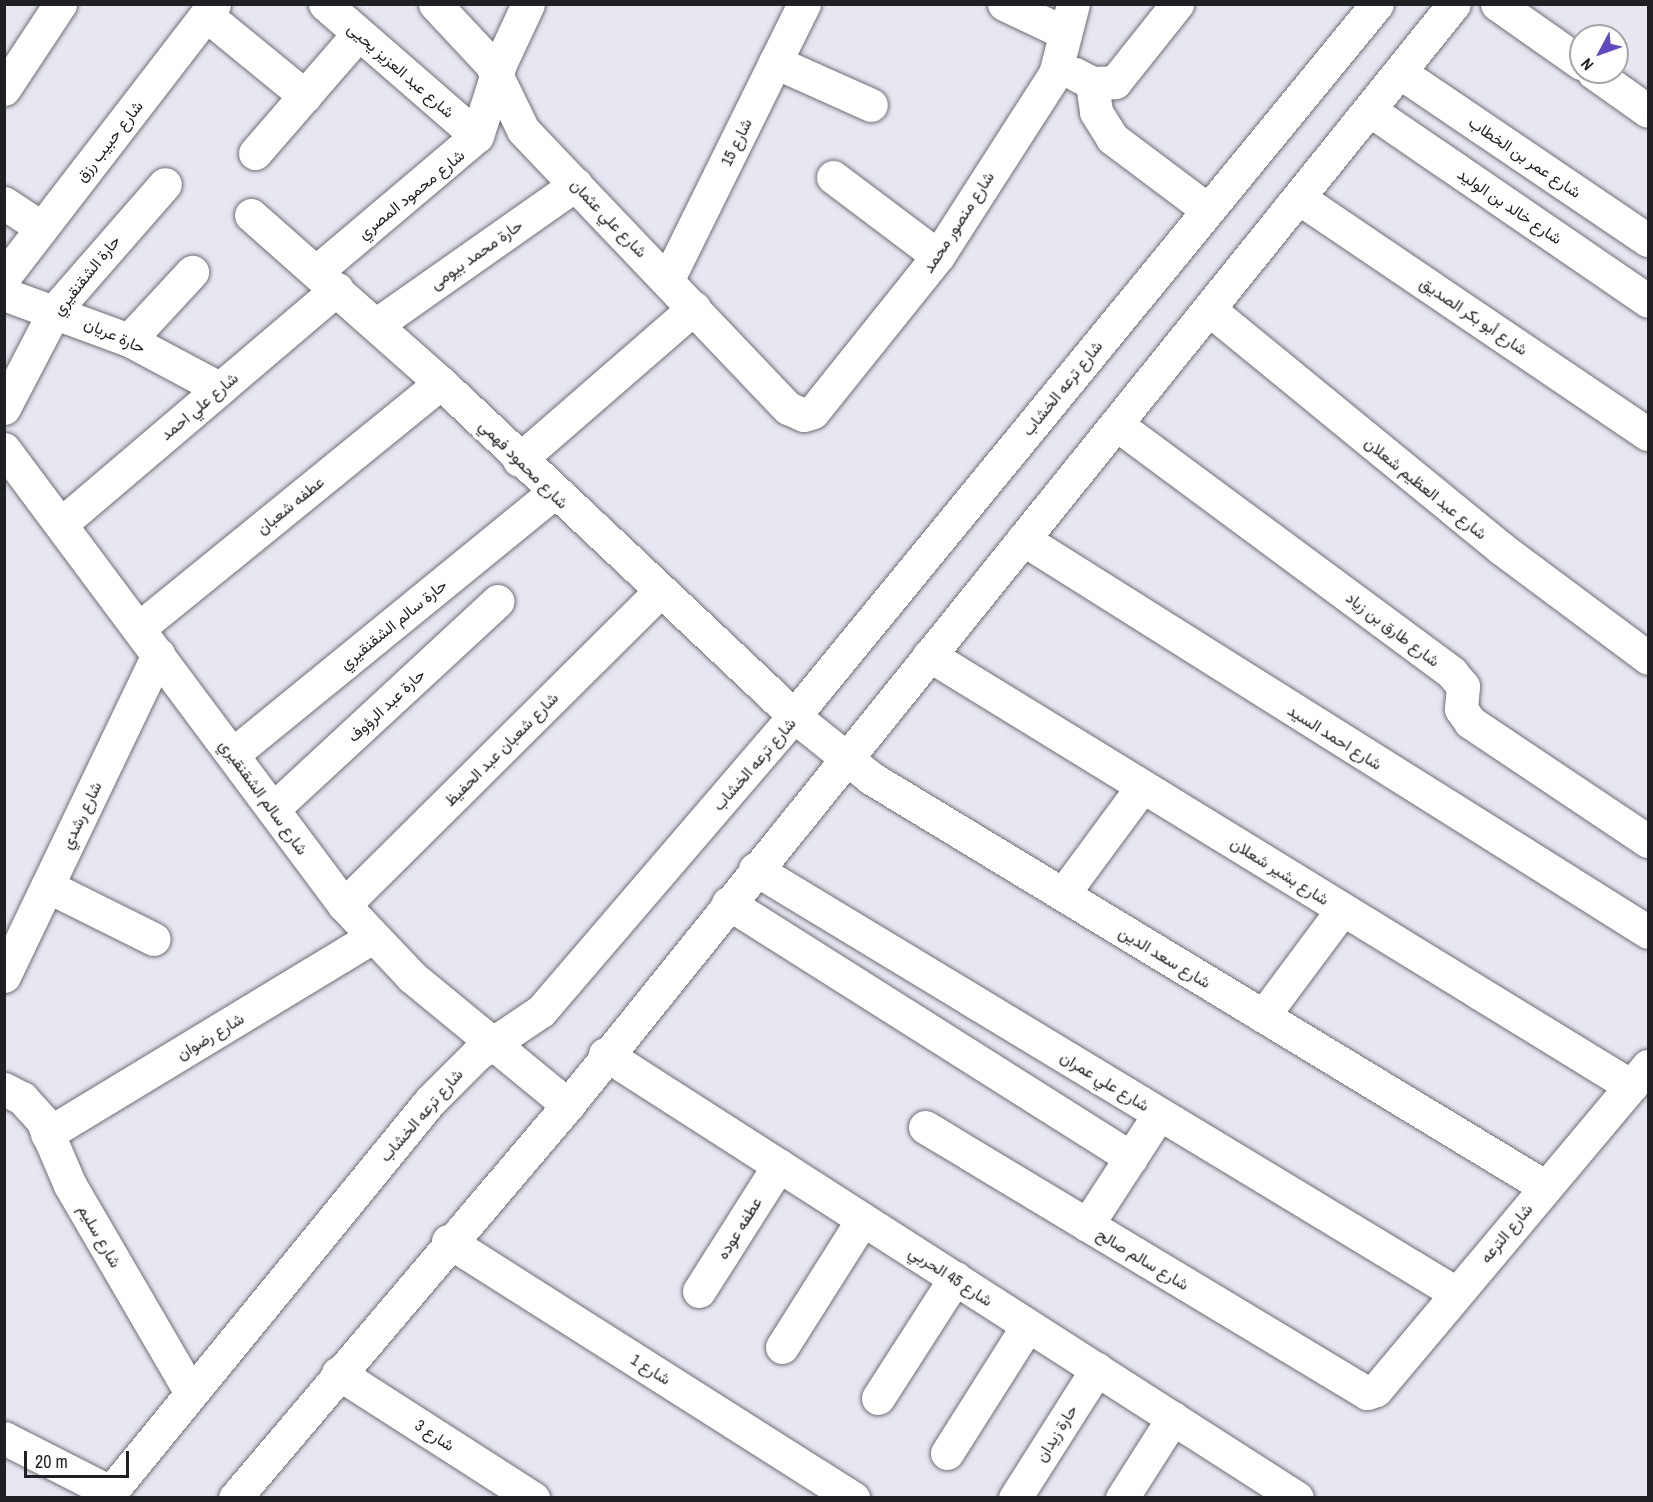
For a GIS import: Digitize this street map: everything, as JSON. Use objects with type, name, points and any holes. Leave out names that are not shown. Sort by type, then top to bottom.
[{"type":"street","points":[[4,88],[60,4]]},
{"type":"street","name":"شارع عبد العزيز يحيى","points":[[325,4],[477,136]]},
{"type":"street","name":"شارع علي عثمان","points":[[435,4],[497,76],[517,123],[668,279],[788,408],[804,415]]},
{"type":"street","name":"شارع محمود المصري","points":[[327,280],[477,136],[497,76],[528,4]]},
{"type":"street","name":"شارع 15","points":[[668,279],[804,4]]},
{"type":"street","points":[[1004,4],[1068,18]]},
{"type":"street","points":[[1058,65],[1092,83],[1122,77],[1177,4]]},
{"type":"street","name":"شارع ترعه الخشاب","points":[[108,1495],[189,1391],[430,1101],[491,1044],[541,1011],[794,716],[1377,4]]},
{"type":"street","points":[[243,1495],[338,1372],[448,1241],[568,1105],[605,1054],[1401,74],[1454,4]]},
{"type":"street","points":[[1497,4],[1569,55]]},
{"type":"street","points":[[210,10],[305,96]]},
{"type":"street","name":"شارع حبيب رزق","points":[[4,276],[210,10]]},
{"type":"street","name":"شارع منصور محمد","points":[[804,415],[813,412],[938,256],[1058,65],[1068,18]]},
{"type":"street","points":[[255,153],[358,34]]},
{"type":"street","points":[[775,62],[870,105]]},
{"type":"street","name":"شارع عمر بن الخطاب","points":[[1401,74],[1648,240]]},
{"type":"street","points":[[1092,83],[1096,112],[1112,138],[1208,210]]},
{"type":"street","points":[[1610,84],[1648,111]]},
{"type":"street","name":"شارع خالد بن الوليد","points":[[1371,111],[1648,301]]},
{"type":"street","points":[[833,177],[938,256]]},
{"type":"street","name":"حارة الشقنقيري","points":[[4,408],[56,310],[165,184]]},
{"type":"street","name":"حارة محمد بيومى","points":[[377,324],[576,184]]},
{"type":"street","name":"شارع أبو بكر الصديق","points":[[1299,198],[1648,434]]},
{"type":"street","points":[[4,203],[42,228]]},
{"type":"street","name":"شارع محمود فهمي","points":[[251,215],[377,324],[441,383],[552,494],[794,716]]},
{"type":"street","points":[[129,340],[192,272]]},
{"type":"street","name":"شارع علي احمد","points":[[62,523],[219,388],[327,280]]},
{"type":"street","name":"حارة عريان","points":[[4,294],[56,310],[129,340],[219,388]]},
{"type":"street","points":[[519,460],[694,308]]},
{"type":"street","name":"شارع عبد العظيم شعلان","points":[[1210,310],[1502,549],[1648,658]]},
{"type":"street","name":"عطفه شعبان","points":[[139,628],[441,383]]},
{"type":"street","name":"شارع طارق بن زياد","points":[[1116,424],[1452,673],[1463,686],[1461,709],[1470,722],[1648,842]]},
{"type":"street","name":"شارع سالم الشقنقيري","points":[[4,449],[62,523],[344,905],[372,937],[491,1044],[568,1105]]},
{"type":"street","name":"حارة سالم الشقنقيري","points":[[233,754],[552,494]]},
{"type":"street","name":"شارع احمد السيد","points":[[1023,539],[1648,932]]},
{"type":"street","name":"شارع شعبان عبد الحفيظ","points":[[344,905],[658,592]]},
{"type":"street","name":"حارة عبد الرؤوف","points":[[273,808],[498,601]]},
{"type":"street","name":"شارع رشدي","points":[[4,976],[158,654]]},
{"type":"street","name":"شارع بشير شعلان","points":[[929,655],[1342,910],[1640,1076]]},
{"type":"street","name":"شارع سعد الدين","points":[[794,716],[845,758],[1062,894],[1544,1186]]},
{"type":"street","points":[[1062,894],[1142,786]]},
{"type":"street","name":"شارع علي عمران","points":[[755,869],[1456,1293]]},
{"type":"street","points":[[47,886],[154,939]]},
{"type":"street","points":[[728,903],[1131,1158]]},
{"type":"street","points":[[1263,1016],[1342,910]]},
{"type":"street","name":"شارع رضوان","points":[[47,1134],[372,937]]},
{"type":"street","name":"شارع 45 الحربي","points":[[605,1054],[1298,1497]]},
{"type":"street","name":"شارع الترعه","points":[[1362,1390],[1376,1390],[1544,1186],[1640,1076]]},
{"type":"street","name":"شارع سليم","points":[[4,1089],[34,1107],[70,1185],[189,1391]]},
{"type":"street","points":[[1087,1226],[1159,1114]]},
{"type":"street","name":"شارع سالم صالح","points":[[924,1127],[1362,1390]]},
{"type":"street","name":"عطفه عوده","points":[[699,1291],[779,1165]]},
{"type":"street","points":[[782,1347],[863,1220]]},
{"type":"street","name":"شارع 1","points":[[448,1241],[853,1497]]},
{"type":"street","points":[[878,1398],[955,1278]]},
{"type":"street","points":[[947,1453],[1028,1325]]},
{"type":"street","name":"حارة زيدان","points":[[1015,1497],[1096,1369]]},
{"type":"street","name":"شارع 3","points":[[338,1372],[533,1497]]},
{"type":"street","points":[[1122,1497],[1173,1418]]},
{"type":"street","points":[[4,1438],[108,1495]]}]
